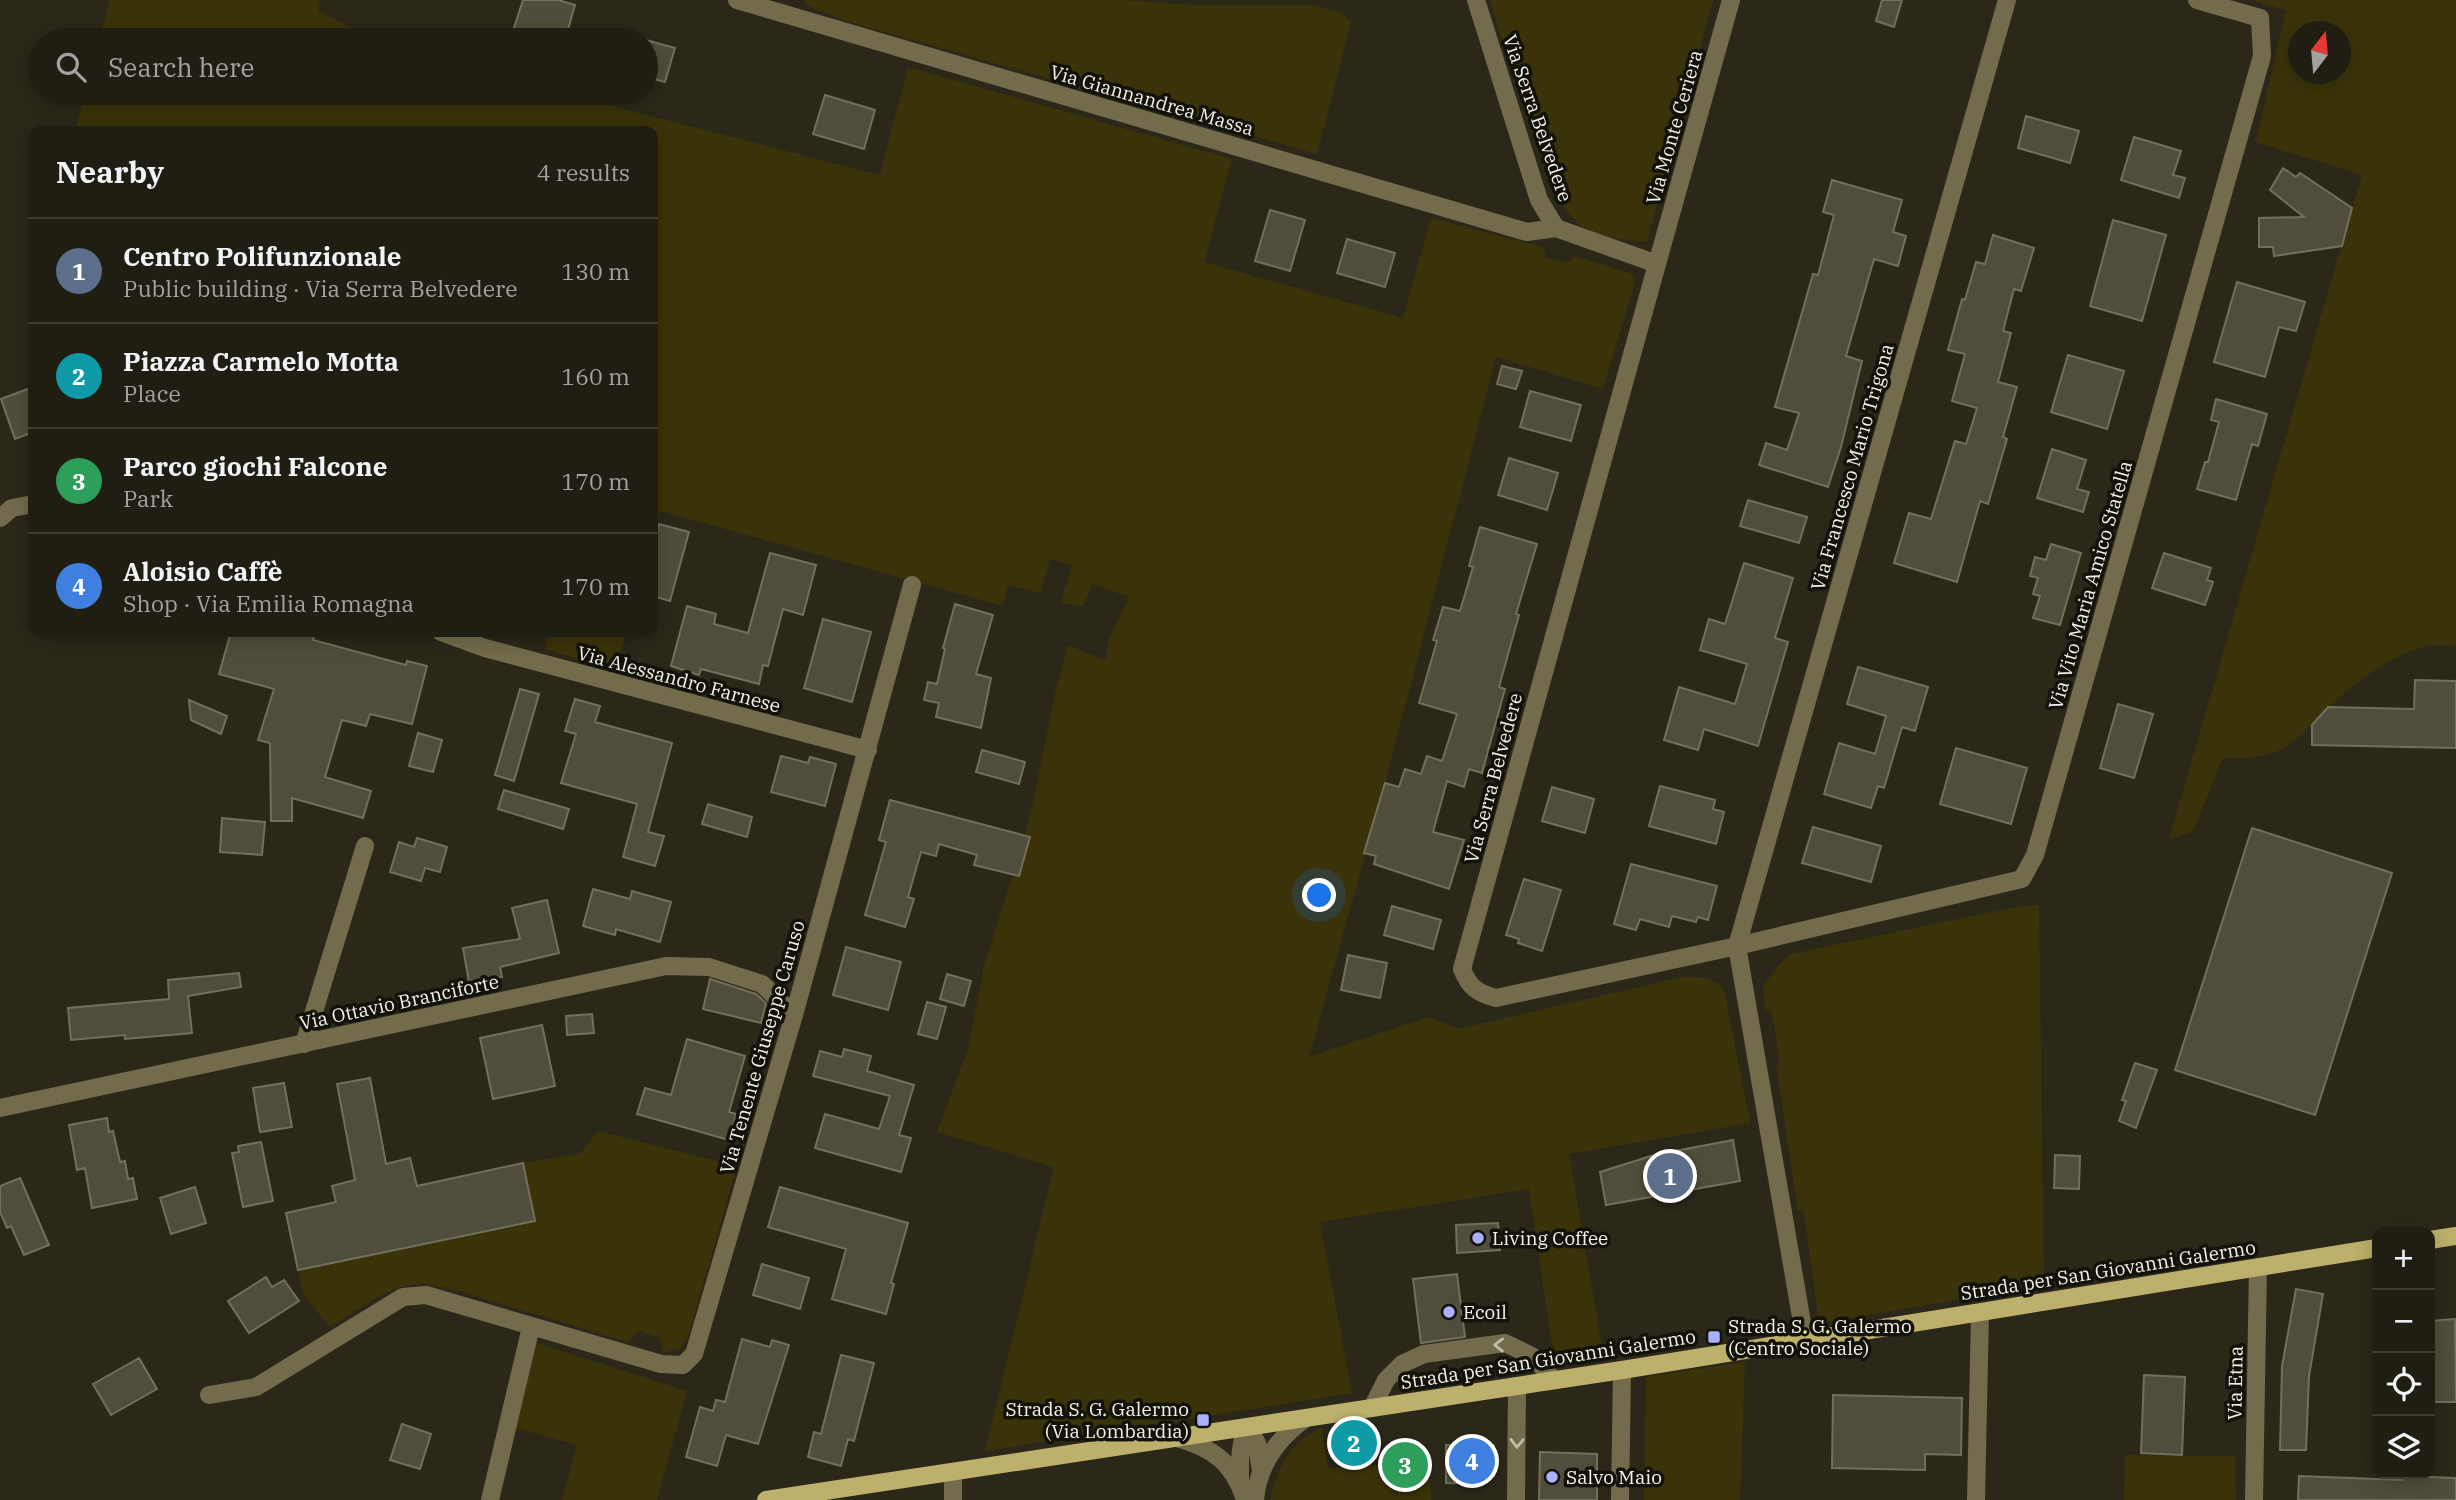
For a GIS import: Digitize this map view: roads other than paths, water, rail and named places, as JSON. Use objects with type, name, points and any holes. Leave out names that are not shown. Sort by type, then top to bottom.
[{"type":"main road","points":[[2435,1239],[2456,1236]]},
{"type":"main road","name":"Strada per San Giovanni Galermo","points":[[766,1500],[1622,1370],[2372,1249]]},
{"type":"street","name":"Via Giannandrea Massa","points":[[737,0],[791,8],[1527,232],[1556,228]]},
{"type":"street","name":"Via Serra Belvedere","points":[[1476,0],[1539,200],[1556,228],[1657,264],[1462,969],[1467,983],[1479,994],[1496,998],[1737,946]]},
{"type":"street","name":"Via Monte Ceriera","points":[[1657,264],[1731,0]]},
{"type":"street","name":"Via Francesco Mario Trigona","points":[[1737,946],[2007,0]]},
{"type":"street","name":"Via Vito Maria Amico Statella","points":[[1737,946],[2022,879],[2035,855],[2262,56],[2260,18],[2197,0]]},
{"type":"street","points":[[0,518],[12,508],[28,504]]},
{"type":"street","name":"Via Tenente Giuseppe Caruso","points":[[209,1395],[256,1387],[402,1297],[426,1295],[661,1364],[683,1365],[694,1354],[794,1015],[912,585]]},
{"type":"street","name":"Via Alessandro Farnese","points":[[456,637],[511,655],[868,750]]},
{"type":"street","points":[[304,1044],[366,846]]},
{"type":"street","points":[[1737,946],[1805,1340]]},
{"type":"street","name":"Via Ottavio Branciforte","points":[[0,1108],[666,966],[709,967],[762,984],[794,1015]]},
{"type":"street","name":"Via Etna","points":[[2253,1500],[2258,1268]]},
{"type":"street","points":[[1976,1500],[1980,1312]]},
{"type":"street","points":[[490,1500],[531,1327]]},
{"type":"street","points":[[1372,1408],[1386,1380],[1402,1364],[1424,1354],[1505,1343],[1532,1356],[1554,1380]]},
{"type":"street","points":[[1620,1500],[1622,1370]]},
{"type":"street","points":[[1516,1500],[1517,1386]]},
{"type":"street","points":[[1255,1500],[1261,1472],[1270,1454],[1286,1433],[1306,1418]]},
{"type":"street","points":[[1247,1427],[1256,1443],[1261,1472]]},
{"type":"street","points":[[1243,1492],[1240,1455],[1247,1427]]},
{"type":"street","points":[[1177,1438],[1198,1444],[1225,1461],[1243,1492]]},
{"type":"street","points":[[953,1472],[953,1500]]},
{"type":"place","name":"Centro Polifunzionale","points":[[1670,1176]]},
{"type":"place","name":"Living Coffee","points":[[1478,1238]]},
{"type":"place","name":"Ecoil","points":[[1449,1312]]},
{"type":"place","name":"Strada S. G. Galermo (Centro Sociale)","points":[[1714,1337]]},
{"type":"place","name":"Strada S. G. Galermo (Via Lombardia)","points":[[1203,1420]]},
{"type":"place","name":"Piazza Carmelo Motta","points":[[1354,1443]]},
{"type":"place","name":"Aloisio Caffè","points":[[1472,1461]]},
{"type":"place","name":"Parco giochi Falcone","points":[[1405,1465]]},
{"type":"place","name":"Salvo Maio","points":[[1552,1477]]}]
